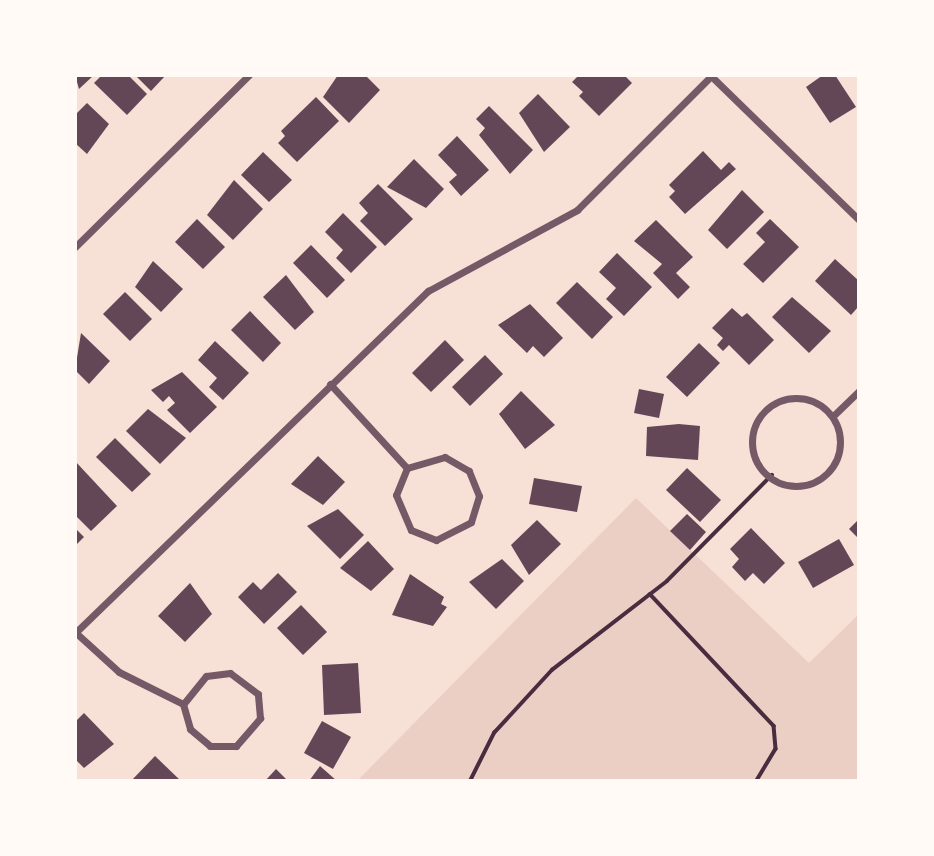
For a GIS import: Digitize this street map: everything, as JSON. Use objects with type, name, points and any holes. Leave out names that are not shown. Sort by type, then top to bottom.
[{"type":"street","points":[[183,704],[206,676],[230,673],[258,694],[260,718],[247,740],[223,748],[198,739],[183,704],[119,672],[75,633],[428,291],[577,210],[711,76],[859,220]]},
{"type":"street","points":[[75,247],[243,77]]},
{"type":"street","points":[[330,384],[407,468]]},
{"type":"street","points":[[833,416],[859,391]]},
{"type":"street","points":[[794,398],[833,416],[840,458],[828,479],[801,487],[772,475],[753,451],[750,436],[763,409],[794,398]]},
{"type":"street","points":[[445,457],[469,471],[479,496],[471,523],[436,540],[411,530],[396,495],[407,468],[445,457]]},
{"type":"path","points":[[470,781],[494,733],[552,670],[650,594],[772,475]]},
{"type":"path","points":[[650,594],[774,726],[776,749],[757,781]]},
{"type":"shaded area","points":[[636,498],[809,663],[859,614],[859,781],[357,781]]},
{"type":"building","points":[[75,75],[94,75],[79,89]]},
{"type":"building","points":[[102,75],[128,75],[147,94],[127,115],[94,83]]},
{"type":"building","points":[[135,75],[166,75],[151,91]]},
{"type":"building","points":[[338,75],[365,75],[380,90],[349,123],[323,97]]},
{"type":"building","points":[[579,75],[624,75],[632,83],[599,116],[579,96],[583,92],[572,82]]},
{"type":"building","points":[[823,75],[835,75],[856,107],[830,123],[806,87]]},
{"type":"building","points":[[538,94],[570,127],[544,152],[519,113]]},
{"type":"building","points":[[316,97],[339,121],[297,162],[278,143],[285,136],[281,131]]},
{"type":"building","points":[[87,103],[109,124],[87,154],[75,143],[75,115]]},
{"type":"building","points":[[489,106],[533,150],[510,174],[479,135],[485,128],[476,119]]},
{"type":"building","points":[[457,136],[489,170],[461,196],[449,182],[457,175],[438,155]]},
{"type":"building","points":[[703,151],[721,170],[729,162],[736,169],[685,214],[669,197],[675,191],[669,185]]},
{"type":"building","points":[[263,152],[292,180],[269,202],[241,175]]},
{"type":"building","points":[[414,159],[444,189],[426,208],[387,187]]},
{"type":"building","points":[[234,180],[263,209],[233,240],[207,215]]},
{"type":"building","points":[[378,184],[413,219],[385,246],[360,221],[368,213],[359,203]]},
{"type":"building","points":[[742,190],[764,212],[727,249],[708,230]]},
{"type":"building","points":[[343,213],[377,247],[351,273],[336,258],[343,250],[325,232]]},
{"type":"building","points":[[197,219],[225,247],[203,269],[175,242]]},
{"type":"building","points":[[770,219],[799,247],[763,283],[743,264],[765,242],[756,233]]},
{"type":"building","points":[[656,220],[693,257],[676,273],[690,287],[678,299],[653,273],[662,264],[634,241]]},
{"type":"building","points":[[311,245],[345,280],[327,298],[293,263]]},
{"type":"building","points":[[617,253],[652,287],[624,316],[606,299],[616,288],[599,272]]},
{"type":"building","points":[[835,259],[859,281],[859,306],[851,315],[815,281]]},
{"type":"building","points":[[153,261],[183,289],[161,312],[135,287]]},
{"type":"building","points":[[286,275],[314,312],[295,330],[263,297]]},
{"type":"building","points":[[577,282],[613,317],[592,339],[556,303]]},
{"type":"building","points":[[125,292],[152,319],[130,341],[103,314]]},
{"type":"building","points":[[792,297],[831,331],[809,353],[772,317]]},
{"type":"building","points":[[530,304],[563,338],[544,357],[533,346],[527,353],[498,325]]},
{"type":"building","points":[[732,308],[742,317],[747,313],[774,340],[749,365],[729,345],[723,351],[717,345],[723,338],[712,328]]},
{"type":"building","points":[[250,311],[281,343],[263,362],[231,330]]},
{"type":"building","points":[[81,333],[110,361],[89,384],[75,370]]},
{"type":"building","points":[[445,340],[464,360],[431,392],[412,373]]},
{"type":"building","points":[[215,341],[249,373],[223,400],[209,387],[217,378],[198,360]]},
{"type":"building","points":[[699,343],[720,363],[687,397],[666,377]]},
{"type":"building","points":[[485,355],[503,374],[470,406],[452,387]]},
{"type":"building","points":[[182,372],[217,407],[190,433],[167,410],[175,403],[169,396],[163,402],[151,390]]},
{"type":"building","points":[[639,389],[664,394],[659,418],[634,413]]},
{"type":"building","points":[[521,391],[555,425],[525,449],[499,414]]},
{"type":"building","points":[[148,409],[186,438],[160,464],[126,431]]},
{"type":"building","points":[[679,424],[700,426],[698,460],[646,456],[647,427]]},
{"type":"building","points":[[115,438],[151,474],[132,492],[96,457]]},
{"type":"building","points":[[318,456],[345,482],[323,505],[291,484]]},
{"type":"building","points":[[75,461],[117,506],[91,531],[75,515]]},
{"type":"building","points":[[687,468],[721,500],[700,522],[666,490]]},
{"type":"building","points":[[534,478],[582,486],[577,512],[529,504]]},
{"type":"building","points":[[338,509],[364,535],[340,559],[307,526]]},
{"type":"building","points":[[687,514],[706,532],[690,550],[670,531]]},
{"type":"building","points":[[859,519],[859,539],[849,529]]},
{"type":"building","points":[[537,520],[561,544],[529,575],[511,545]]},
{"type":"building","points":[[75,528],[84,537],[75,546]]},
{"type":"building","points":[[751,528],[785,563],[764,584],[753,573],[745,581],[732,567],[739,559],[730,549]]},
{"type":"building","points":[[839,539],[854,565],[813,588],[798,562]]},
{"type":"building","points":[[368,541],[394,569],[371,591],[340,568]]},
{"type":"building","points":[[502,559],[524,581],[496,609],[469,582]]},
{"type":"building","points":[[278,573],[297,592],[264,624],[238,597],[253,582],[261,590]]},
{"type":"building","points":[[410,574],[444,597],[441,604],[447,607],[433,626],[392,615]]},
{"type":"building","points":[[190,583],[212,614],[185,642],[158,616]]},
{"type":"building","points":[[301,605],[327,632],[303,655],[277,628]]},
{"type":"building","points":[[358,663],[361,713],[324,715],[322,665]]},
{"type":"building","points":[[84,713],[114,744],[84,768],[75,759],[75,722]]},
{"type":"building","points":[[322,721],[351,737],[333,769],[304,753]]},
{"type":"building","points":[[155,756],[181,781],[131,781]]},
{"type":"building","points":[[320,766],[337,781],[309,781]]},
{"type":"building","points":[[276,769],[288,781],[265,781]]}]
